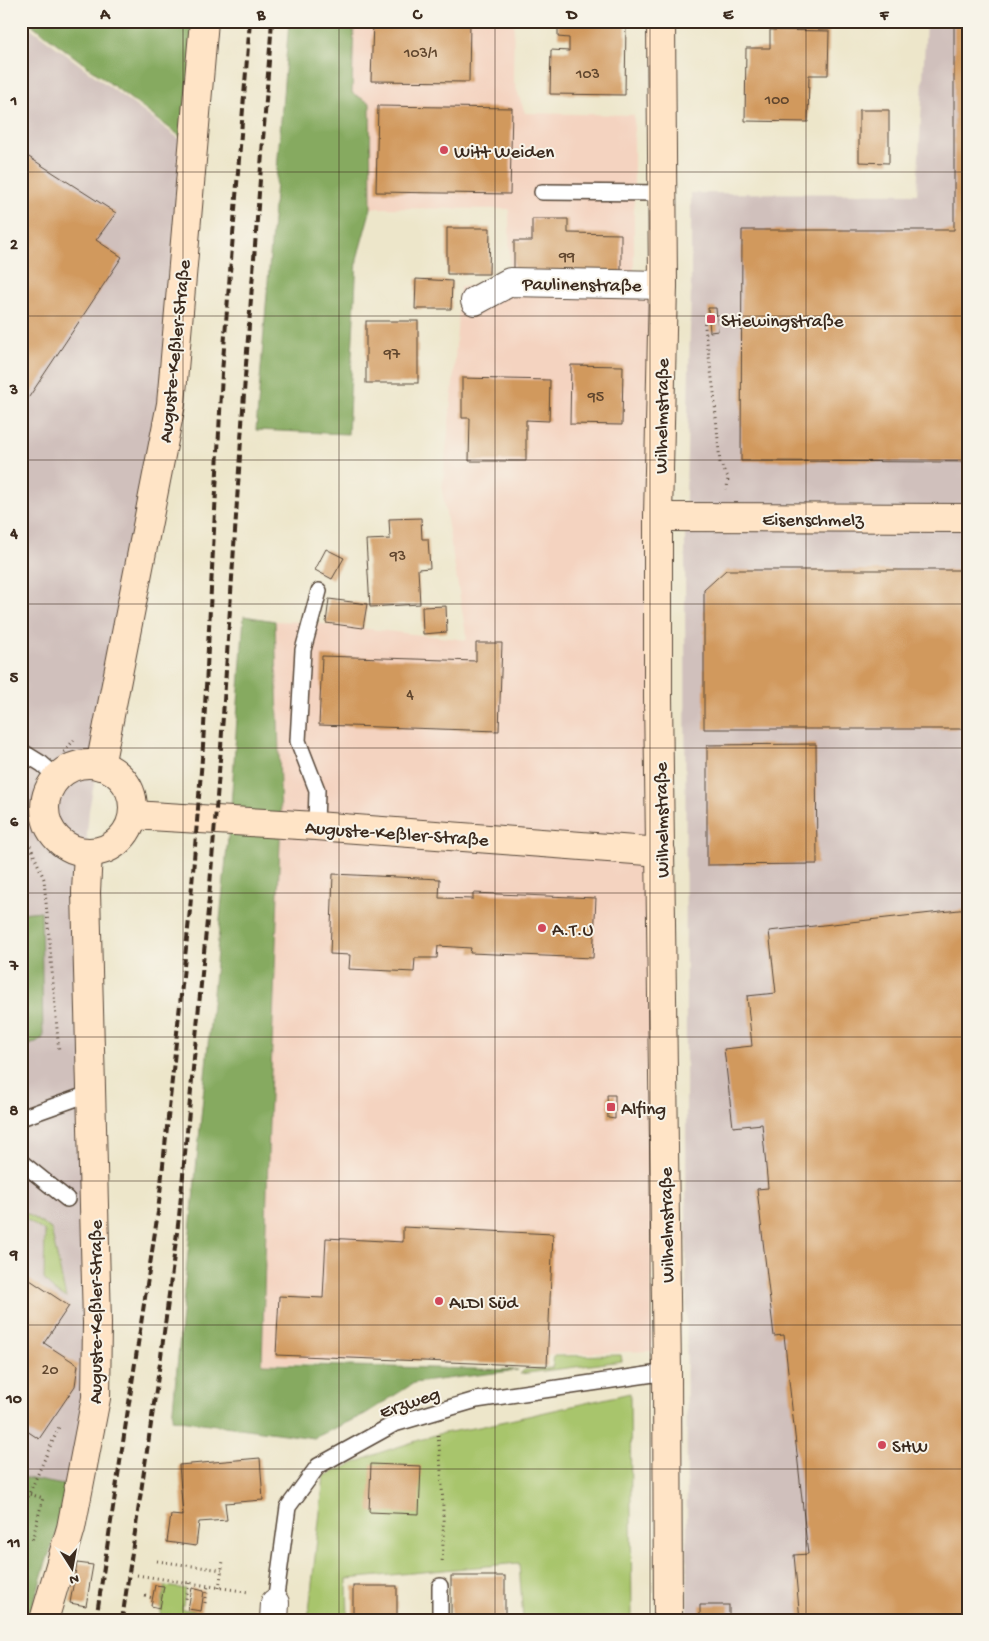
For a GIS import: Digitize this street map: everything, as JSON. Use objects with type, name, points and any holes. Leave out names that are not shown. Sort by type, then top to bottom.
[{"type":"street","name":"Auguste-Keßler-Straße","points":[[100,766],[171,404],[204,21]]},
{"type":"street","name":"Wilhelmstraße","points":[[661,21],[663,285],[658,517],[658,698],[667,1372],[668,1620]]},
{"type":"street","name":"Paulinenstraße","points":[[475,301],[510,282],[663,285]]},
{"type":"street","name":"Eisenschmelz","points":[[658,517],[968,518]]},
{"type":"street","points":[[81,765],[100,766],[120,777],[128,788],[133,801],[133,815],[128,828],[120,840],[109,848],[96,852],[82,853],[69,848],[57,840],[49,829],[45,816],[45,802],[49,789],[57,777],[68,769],[81,765]]},
{"type":"street","name":"Auguste-Keßler-Straße","points":[[133,815],[316,826],[661,852]]},
{"type":"street","name":"Auguste-Keßler-Straße","points":[[44,1620],[72,1528],[96,1398],[97,1323],[86,892],[88,852]]},
{"type":"lane","points":[[542,192],[662,193]]},
{"type":"lane","points":[[316,826],[317,790],[298,741],[303,650],[319,590]]},
{"type":"lane","points":[[21,751],[42,764],[57,777]]},
{"type":"lane","points":[[21,1118],[91,1093]]},
{"type":"lane","points":[[21,1162],[67,1199]]},
{"type":"lane","name":"Erzweg","points":[[275,1612],[288,1508],[318,1466],[394,1424],[476,1400],[667,1372]]},
{"type":"lane","points":[[440,1586],[440,1620]]},
{"type":"path","points":[[711,319],[704,320],[714,393],[720,462],[728,477],[727,518]]},
{"type":"path","points":[[438,1434],[444,1490],[444,1534],[440,1586]]},
{"type":"path","points":[[21,1498],[29,1494],[43,1498],[32,1541]]},
{"type":"path","points":[[157,1561],[222,1570]]},
{"type":"path","points":[[219,1588],[223,1561]]},
{"type":"path","points":[[136,1575],[267,1594],[275,1612]]},
{"type":"path","points":[[188,1583],[186,1598],[190,1599]]},
{"type":"path","points":[[205,1603],[208,1586]]},
{"type":"path","points":[[145,1596],[153,1598]]},
{"type":"shaded area","points":[[21,21],[185,143],[167,405],[89,810],[81,910],[92,1396],[74,1487],[21,1477]]},
{"type":"shaded area","points":[[354,21],[514,21],[513,79],[525,113],[634,115],[634,283],[655,284],[654,847],[281,818],[275,621],[306,622],[467,640],[442,490],[454,373],[460,287],[510,282],[509,209],[371,208],[370,103],[352,94]]},
{"type":"shaded area","points":[[926,21],[968,21],[968,1620],[687,1620],[685,535],[691,287],[691,193],[917,194]]},
{"type":"shaded area","points":[[280,832],[650,861],[652,1351],[262,1364]]},
{"type":"green space","points":[[27,21],[196,21],[184,139]]},
{"type":"green space","points":[[289,21],[354,21],[352,93],[370,103],[371,208],[357,259],[348,434],[256,430]]},
{"type":"green space","points":[[244,616],[275,621],[281,818],[262,1364],[518,1370],[414,1383],[365,1414],[314,1438],[172,1419],[231,806]]},
{"type":"green space","points":[[41,911],[43,1038],[21,1050],[21,913]]},
{"type":"green space","points":[[21,1210],[51,1229],[66,1298],[54,1291],[44,1279],[45,1232],[21,1216]]},
{"type":"green space","points":[[621,1355],[622,1361],[520,1374],[524,1370],[552,1368],[554,1356]]},
{"type":"green space","points":[[630,1393],[632,1620],[523,1620],[519,1563],[347,1579],[348,1620],[308,1620],[324,1476],[379,1453],[438,1434],[479,1427]]},
{"type":"green space","points":[[21,1477],[74,1487],[45,1565],[29,1620],[21,1620]]},
{"type":"green space","points":[[165,1586],[186,1589],[182,1609],[200,1612],[199,1620],[160,1615]]},
{"type":"building","points":[[373,21],[470,21],[469,82],[371,81]]},
{"type":"building","points":[[558,21],[626,21],[625,95],[550,94],[551,50],[569,51],[569,38],[558,37]]},
{"type":"building","points":[[954,21],[968,21],[968,462],[741,461],[742,230],[954,230]]},
{"type":"building","points":[[770,30],[829,31],[828,75],[809,75],[808,122],[745,121],[746,48],[770,48]]},
{"type":"building","name":"Witt Weiden","points":[[378,106],[512,108],[510,194],[376,192]]},
{"type":"building","points":[[859,110],[889,110],[889,163],[859,162]]},
{"type":"building","points":[[21,152],[116,213],[96,240],[122,257],[21,409]]},
{"type":"building","points":[[532,219],[568,219],[568,233],[621,234],[621,277],[514,270],[514,241],[532,241]]},
{"type":"building","points":[[447,228],[490,228],[489,274],[447,274]]},
{"type":"building","points":[[416,279],[452,281],[451,309],[415,309]]},
{"type":"building","points":[[708,308],[716,308],[718,331],[710,332]]},
{"type":"building","points":[[366,321],[418,321],[418,383],[366,383]]},
{"type":"building","points":[[571,365],[623,366],[622,425],[570,424]]},
{"type":"building","points":[[462,378],[550,380],[549,421],[526,420],[526,461],[469,461],[470,418],[462,418]]},
{"type":"building","points":[[421,518],[422,539],[428,539],[430,568],[418,569],[420,604],[370,607],[366,540],[390,539],[389,519]]},
{"type":"building","points":[[326,549],[344,558],[332,579],[315,570]]},
{"type":"building","points":[[726,570],[968,570],[968,729],[704,729],[704,590]]},
{"type":"building","points":[[329,599],[367,604],[363,628],[326,623]]},
{"type":"building","points":[[446,606],[447,632],[423,634],[422,607]]},
{"type":"building","points":[[476,643],[502,643],[499,731],[319,725],[322,656],[476,661]]},
{"type":"building","points":[[816,744],[817,864],[707,865],[707,745]]},
{"type":"building","points":[[333,874],[440,879],[439,898],[473,899],[473,893],[596,898],[593,958],[470,953],[471,948],[438,946],[437,958],[415,958],[414,972],[349,969],[350,955],[330,954]]},
{"type":"building","points":[[968,909],[968,1620],[800,1620],[794,1555],[808,1554],[784,1335],[774,1336],[757,1189],[768,1188],[762,1124],[733,1127],[724,1049],[752,1046],[747,996],[776,993],[769,931]]},
{"type":"building","points":[[607,1095],[615,1095],[615,1119],[608,1118]]},
{"type":"building","points":[[403,1227],[553,1234],[547,1366],[276,1355],[279,1296],[323,1298],[326,1238],[403,1242]]},
{"type":"building","points":[[21,1274],[69,1306],[44,1343],[78,1365],[75,1386],[39,1439],[21,1427]]},
{"type":"building","points":[[260,1458],[263,1500],[225,1503],[227,1520],[199,1522],[196,1546],[167,1542],[171,1515],[183,1516],[179,1465]]},
{"type":"building","points":[[371,1464],[421,1466],[419,1514],[369,1512]]},
{"type":"building","points":[[77,1563],[93,1565],[86,1606],[70,1603]]},
{"type":"building","points":[[451,1576],[505,1576],[505,1620],[451,1620]]},
{"type":"building","points":[[155,1585],[164,1586],[160,1608],[151,1606]]},
{"type":"building","points":[[353,1586],[397,1586],[397,1620],[353,1620]]},
{"type":"building","points":[[192,1588],[204,1591],[201,1611],[188,1609]]},
{"type":"building","points":[[700,1605],[729,1605],[729,1620],[700,1620]]},
{"type":"railway","points":[[96,1620],[158,1212],[190,910],[203,746],[222,373],[250,21]]},
{"type":"railway","points":[[122,1620],[161,1356],[179,1217],[208,910],[272,21]]},
{"type":"place","name":"Witt Weiden","points":[[444,150]]},
{"type":"place","name":"Stiewingstraße","points":[[711,319]]},
{"type":"place","name":"A.T.U","points":[[542,928]]},
{"type":"place","name":"Alfing","points":[[611,1107]]},
{"type":"place","name":"ALDI Süd","points":[[439,1301]]},
{"type":"place","name":"SHW","points":[[882,1445]]}]
